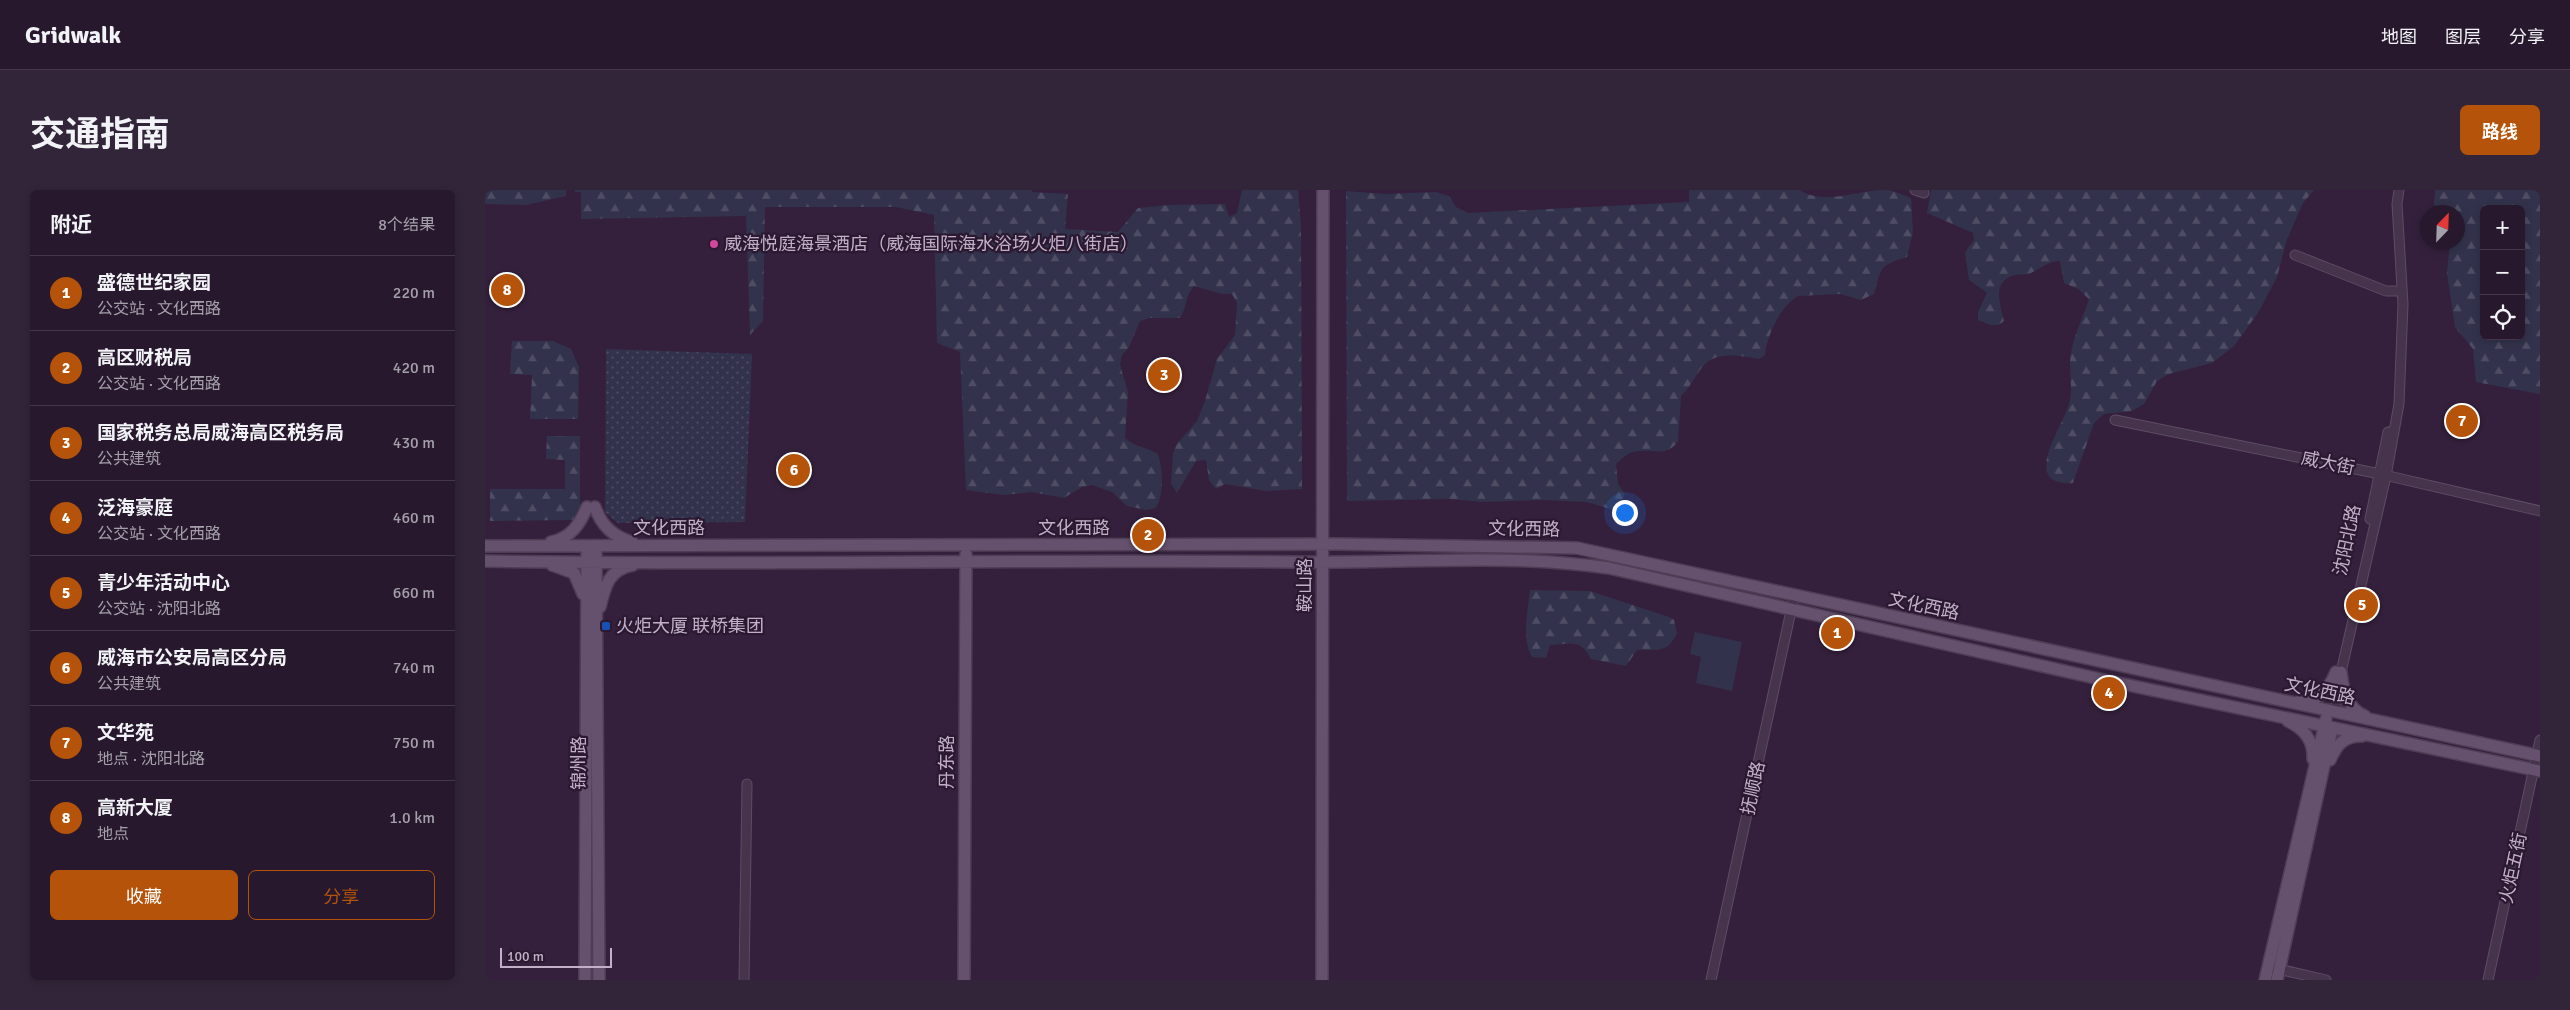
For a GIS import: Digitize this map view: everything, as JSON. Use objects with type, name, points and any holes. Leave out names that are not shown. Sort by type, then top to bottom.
[{"type":"main road","name":"鞍山路","points":[[1323,190],[1323,980]]},
{"type":"main road","points":[[531,547],[560,540],[567,536],[580,523],[591,507],[607,528],[615,535],[629,542],[653,545]]},
{"type":"main road","name":"文化西路","points":[[485,546],[1322,544],[1577,548],[1795,597],[2538,756]]},
{"type":"main road","name":"锦州路","points":[[585,980],[592,545]]},
{"type":"main road","name":"丹东路","points":[[964,980],[966,545]]},
{"type":"main road","name":"文化西路","points":[[485,561],[1322,563],[1535,561],[1574,563],[1609,568],[1791,610],[2537,770]]},
{"type":"main road","points":[[591,624],[610,577],[620,568],[653,561]]},
{"type":"main road","points":[[524,562],[559,566],[574,573],[582,588],[591,624]]},
{"type":"main road","name":"锦州路","points":[[591,624],[599,980]]},
{"type":"main road","points":[[2280,700],[2303,702],[2326,692],[2339,672]]},
{"type":"main road","points":[[2339,672],[2343,690],[2358,714],[2383,724]]},
{"type":"main road","name":"沈阳北路","points":[[2265,980],[2275,972],[2332,712]]},
{"type":"main road","points":[[2275,715],[2299,726],[2307,734],[2312,744],[2316,782]]},
{"type":"main road","points":[[2316,782],[2339,743],[2357,736],[2381,736]]},
{"type":"street","name":"沈阳北路","points":[[2394,190],[2392,209],[2399,291]]},
{"type":"street","name":"沈阳北路","points":[[2332,712],[2339,672],[2383,475],[2394,402],[2399,291],[2397,204],[2399,190]]},
{"type":"street","points":[[2295,254],[2386,291],[2399,291]]},
{"type":"street","name":"威大街","points":[[2115,420],[2383,475],[2540,511]]},
{"type":"street","name":"抚顺路","points":[[1711,980],[1795,597]]},
{"type":"street","name":"火炬五街","points":[[2488,980],[2537,770],[2540,740]]},
{"type":"street","points":[[744,980],[747,784]]},
{"type":"street","points":[[2275,972],[2326,980]]},
{"type":"green space","points":[[485,190],[566,190],[566,196],[526,205],[485,204]]},
{"type":"green space","points":[[575,190],[1032,190],[1032,192],[1068,194],[1065,229],[1118,232],[1138,208],[1169,205],[1225,204],[1229,217],[1237,213],[1242,190],[1298,190],[1301,226],[1302,489],[1266,491],[1225,484],[1216,489],[1209,480],[1206,460],[1196,461],[1177,493],[1171,484],[1173,453],[1177,444],[1197,421],[1217,359],[1235,335],[1237,303],[1232,294],[1222,294],[1194,286],[1180,318],[1149,318],[1140,321],[1129,347],[1122,355],[1120,365],[1128,392],[1125,438],[1158,454],[1162,482],[1159,502],[1156,508],[1146,510],[1127,506],[1112,492],[1092,485],[1082,487],[1064,498],[1032,492],[1003,495],[966,490],[960,352],[937,343],[934,215],[896,207],[765,207],[763,321],[750,335],[746,216],[581,219],[581,192],[575,192]]},
{"type":"green space","points":[[1689,190],[1800,190],[1809,195],[1819,197],[1885,190],[1895,192],[1911,198],[1913,232],[1907,257],[1886,266],[1880,273],[1874,294],[1861,300],[1840,294],[1798,296],[1791,301],[1775,322],[1768,339],[1765,355],[1759,359],[1724,356],[1717,357],[1705,364],[1681,396],[1678,441],[1674,446],[1669,450],[1663,451],[1631,453],[1616,464],[1618,484],[1625,494],[1619,506],[1614,510],[1587,502],[1543,500],[1482,502],[1450,499],[1347,501],[1346,191],[1385,194],[1436,192],[1449,196],[1456,207],[1468,213],[1689,202]]},
{"type":"green space","points":[[1931,190],[2314,190],[2303,203],[2287,239],[2277,277],[2258,313],[2234,346],[2212,363],[2169,374],[2157,381],[2144,404],[2132,411],[2104,414],[2094,423],[2073,483],[2061,483],[2048,475],[2046,464],[2051,445],[2068,408],[2071,388],[2070,365],[2072,346],[2089,299],[2078,289],[2064,283],[2060,261],[2056,261],[2031,273],[2007,278],[2003,282],[2000,288],[1999,301],[2004,321],[1999,325],[1991,325],[1978,320],[1978,312],[1987,293],[1969,280],[1965,252],[1974,240],[1973,233],[1927,213]]},
{"type":"green space","points":[[2435,190],[2540,190],[2540,394],[2476,382],[2473,349],[2455,327],[2447,273],[2449,250],[2465,250],[2465,205],[2434,205]]},
{"type":"green space","points":[[512,341],[553,341],[571,349],[579,367],[578,419],[530,419],[532,375],[510,374]]},
{"type":"green space","points":[[606,349],[752,354],[745,522],[618,523],[605,512]]},
{"type":"green space","points":[[547,436],[580,436],[580,507],[575,520],[490,521],[490,489],[565,489],[565,460],[546,459]]},
{"type":"green space","points":[[1530,590],[1590,591],[1669,617],[1674,620],[1677,633],[1669,644],[1661,649],[1637,650],[1626,666],[1591,659],[1583,648],[1570,643],[1550,645],[1546,658],[1532,657],[1526,633]]},
{"type":"green space","points":[[1695,632],[1742,642],[1732,691],[1696,683],[1701,657],[1690,654]]},
{"type":"place","name":"威海悦庭海景酒店（威海国际海水浴场火炬八街店）","points":[[714,244]]},
{"type":"place","name":"高新大厦","points":[[507,290]]},
{"type":"place","name":"国家税务总局威海高区税务局","points":[[1164,375]]},
{"type":"place","name":"文华苑","points":[[2462,421]]},
{"type":"place","name":"威海市公安局高区分局","points":[[794,470]]},
{"type":"place","name":"高区财税局","points":[[1148,535]]},
{"type":"place","name":"青少年活动中心","points":[[2362,605]]},
{"type":"place","name":"火炬大厦 联桥集团","points":[[606,626]]},
{"type":"place","name":"盛德世纪家园","points":[[1837,633]]},
{"type":"place","name":"泛海豪庭","points":[[2109,693]]}]
